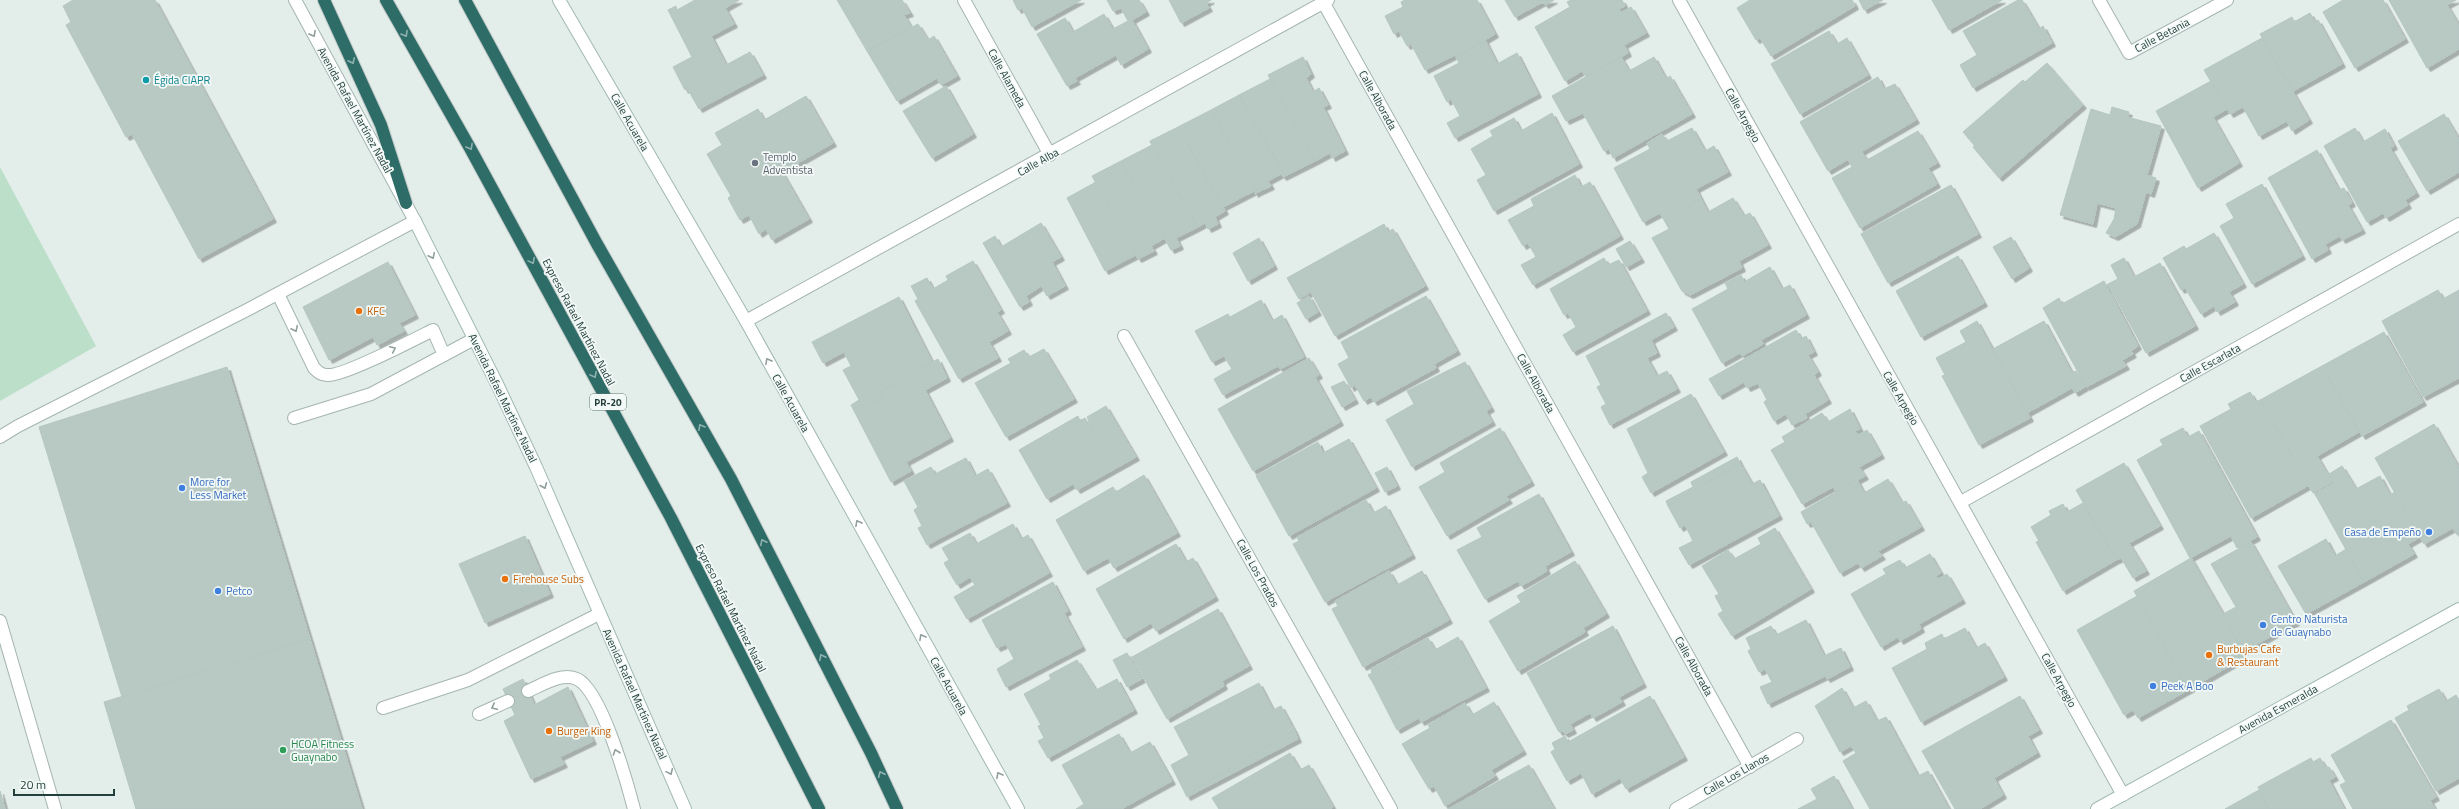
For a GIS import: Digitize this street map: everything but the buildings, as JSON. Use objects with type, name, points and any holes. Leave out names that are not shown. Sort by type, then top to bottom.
[{"type":"highway","points":[[324,0],[381,124],[406,203]]},
{"type":"highway","name":"Expreso Rafael Martínez Nadal","points":[[386,0],[474,155],[671,518],[819,809]]},
{"type":"highway","points":[[465,0],[597,244],[731,480],[871,753],[897,809]]},
{"type":"street","name":"Avenida Rafael Martínez Nadal","points":[[295,0],[406,203],[536,467],[598,614],[685,809]]},
{"type":"street","name":"Calle Acuarela","points":[[559,0],[746,321],[1018,809]]},
{"type":"street","name":"Calle Alameda","points":[[964,0],[1050,155]]},
{"type":"street","name":"Calle Arpegio","points":[[1679,0],[1889,378],[1962,502],[2123,795]]},
{"type":"street","name":"Calle Betania","points":[[2099,0],[2129,53],[2227,0]]},
{"type":"street","name":"Calle Alba","points":[[746,321],[1050,155],[1324,1]]},
{"type":"street","name":"Calle Alborada","points":[[1324,1],[1750,766]]},
{"type":"street","points":[[0,437],[18,426],[278,294],[415,221]]},
{"type":"street","name":"Calle Escarlata","points":[[1962,502],[2459,224]]},
{"type":"street","points":[[278,294],[314,368],[320,374],[328,376],[344,371],[433,330],[444,355]]},
{"type":"street","name":"Calle Los Prados","points":[[1124,336],[1391,809]]},
{"type":"street","points":[[294,418],[371,394],[474,339]]},
{"type":"street","name":"Avenida Esmeralda","points":[[2098,809],[2459,610]]},
{"type":"street","points":[[383,708],[468,680],[598,614]]},
{"type":"street","points":[[0,621],[55,809]]},
{"type":"street","points":[[528,691],[565,677],[577,679],[585,684],[599,704],[634,809]]},
{"type":"street","points":[[479,714],[508,700]]},
{"type":"street","name":"Calle Los Llanos","points":[[1676,809],[1797,739]]},
{"type":"green space","points":[[0,167],[96,346],[0,401]]},
{"type":"place","name":"Égida CIAPR","points":[[146,80]]},
{"type":"place","name":"Templo Adventista","points":[[755,163]]},
{"type":"place","name":"KFC","points":[[359,311]]},
{"type":"place","name":"More for Less Market","points":[[182,488]]},
{"type":"place","name":"Casa de Empeño","points":[[2429,532]]},
{"type":"place","name":"Firehouse Subs","points":[[505,579]]},
{"type":"place","name":"Petco","points":[[218,591]]},
{"type":"place","name":"Centro Naturista de Guaynabo","points":[[2263,625]]},
{"type":"place","name":"Burbujas Cafe & Restaurant","points":[[2209,655]]},
{"type":"place","name":"Peek A Boo","points":[[2153,686]]},
{"type":"place","name":"Burger King","points":[[549,731]]},
{"type":"place","name":"HCOA Fitness Guaynabo","points":[[283,750]]}]
